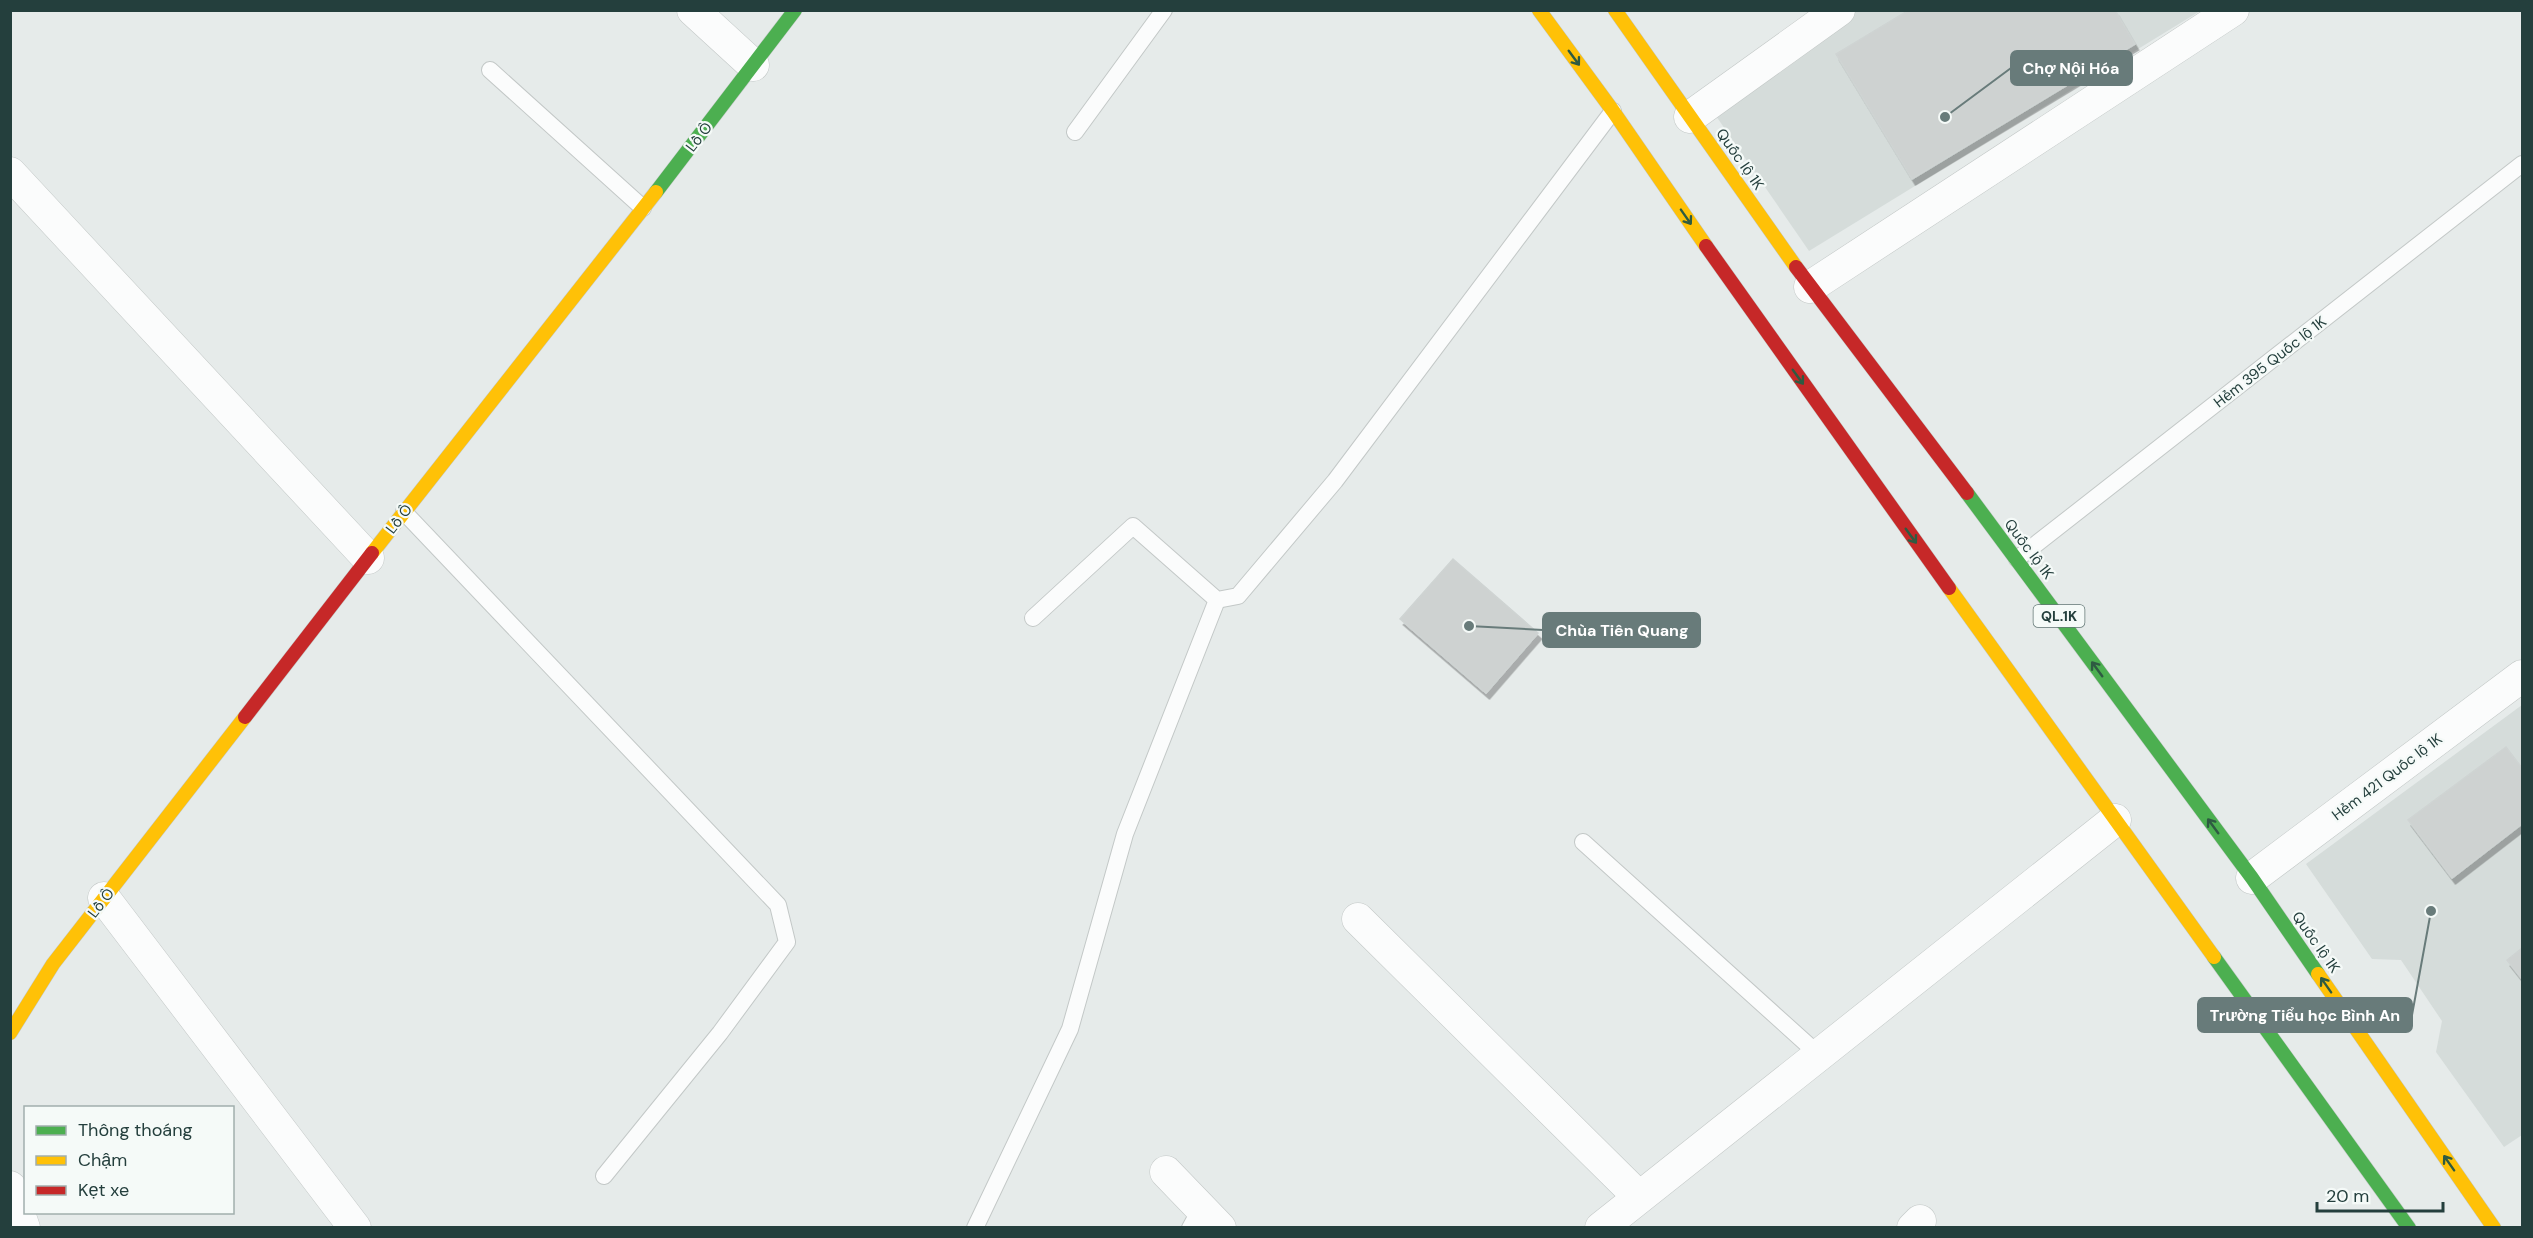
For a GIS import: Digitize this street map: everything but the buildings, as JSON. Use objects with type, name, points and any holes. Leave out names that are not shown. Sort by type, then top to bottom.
[{"type":"main road","name":"Lồ Ô","points":[[10,1033],[54,964],[104,898],[728,100],[795,10]]},
{"type":"main road","points":[[1539,10],[1613,111],[1763,328],[2409,1227]]},
{"type":"main road","name":"Quốc lộ 1K","points":[[1615,10],[1810,287],[2016,559],[2252,878],[2494,1227]]},
{"type":"street","points":[[693,10],[753,65]]},
{"type":"street","points":[[1690,117],[1839,10]]},
{"type":"street","points":[[1810,287],[2233,10]]},
{"type":"street","points":[[10,173],[368,558]]},
{"type":"street","name":"Hẻm 421 Quốc lộ 1K","points":[[2252,878],[2523,676]]},
{"type":"street","points":[[1601,1227],[2115,820]]},
{"type":"street","points":[[104,898],[355,1227]]},
{"type":"street","points":[[1358,919],[1638,1196]]},
{"type":"street","points":[[1166,1172],[1204,1221]]},
{"type":"street","points":[[10,1187],[24,1227]]},
{"type":"lane","points":[[1075,132],[1164,10]]},
{"type":"lane","points":[[490,70],[643,208]]},
{"type":"lane","points":[[1217,600],[1238,596],[1335,481],[1613,111]]},
{"type":"lane","name":"Hẻm 395 Quốc lộ 1K","points":[[2016,559],[2523,164]]},
{"type":"lane","points":[[404,512],[778,905],[787,942],[720,1033],[604,1176]]},
{"type":"lane","points":[[1033,618],[1133,526],[1217,600]]},
{"type":"lane","points":[[975,1227],[1070,1029],[1125,834],[1217,600]]},
{"type":"lane","points":[[1583,842],[1818,1054]]},
{"type":"shaded area","points":[[1853,11],[2200,11],[1809,251],[1714,113]]},
{"type":"shaded area","points":[[2522,705],[2522,1135],[2504,1147],[2436,1052],[2442,1021],[2401,960],[2372,959],[2306,864]]},
{"type":"traffic: fast","points":[[656,192],[795,10]]},
{"type":"traffic: fast","points":[[1967,493],[2252,878],[2318,974]]},
{"type":"traffic: fast","points":[[2214,957],[2409,1228]]},
{"type":"traffic: slow","points":[[1539,10],[1613,111],[1706,246]]},
{"type":"traffic: slow","points":[[1615,10],[1796,267]]},
{"type":"traffic: slow","points":[[372,553],[656,192]]},
{"type":"traffic: slow","points":[[1949,588],[2214,957]]},
{"type":"traffic: slow","points":[[10,1033],[53,964],[245,717]]},
{"type":"traffic: slow","points":[[2318,974],[2494,1228]]},
{"type":"traffic: jam","points":[[1706,246],[1949,588]]},
{"type":"traffic: jam","points":[[1796,267],[1967,493]]},
{"type":"traffic: jam","points":[[245,717],[372,553]]},
{"type":"place","name":"Chợ Nội Hóa","points":[[1945,117]]},
{"type":"place","name":"Chùa Tiên Quang","points":[[1469,626]]},
{"type":"place","name":"Trường Tiểu học Bình An","points":[[2431,911]]}]
